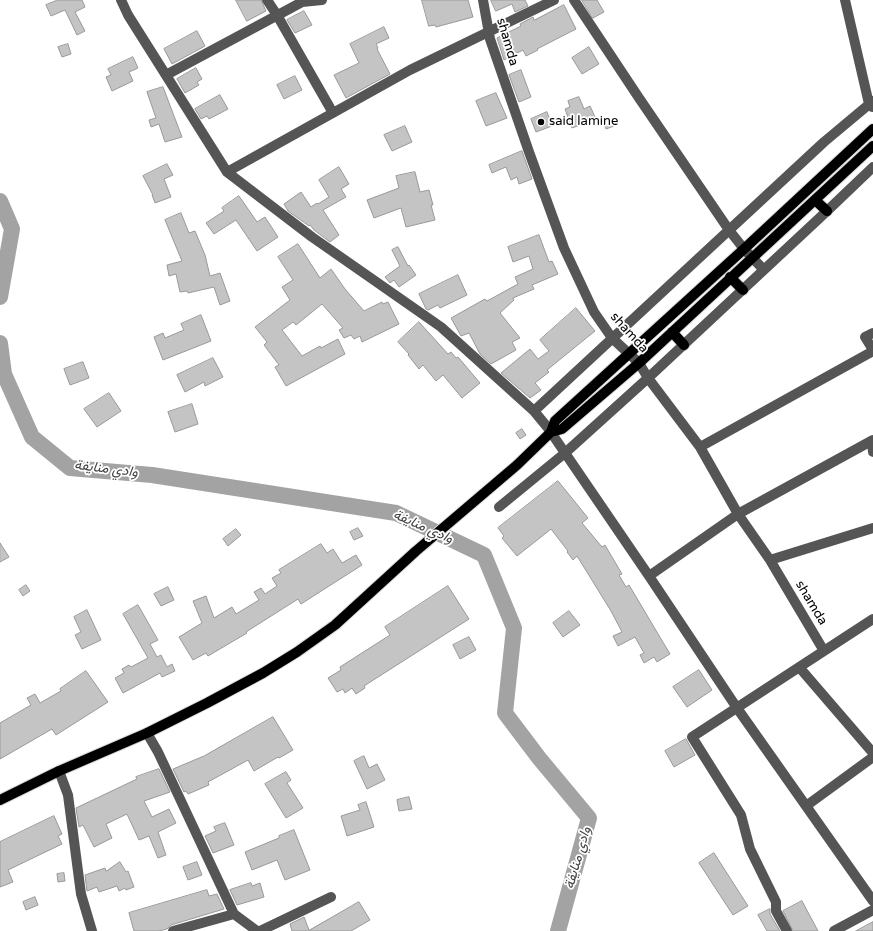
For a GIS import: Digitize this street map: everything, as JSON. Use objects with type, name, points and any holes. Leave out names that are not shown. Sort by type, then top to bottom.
[{"type":"main road","points":[[0,800],[59,771],[147,732],[233,690],[297,652],[335,625],[416,551],[517,465],[551,432],[555,421],[873,129]]},
{"type":"main road","points":[[551,432],[562,429],[639,363],[873,146]]},
{"type":"main road","points":[[815,200],[827,211]]},
{"type":"main road","points":[[730,277],[743,290]]},
{"type":"main road","points":[[672,332],[684,344]]},
{"type":"street","points":[[121,0],[128,15],[227,172],[312,237],[441,328],[534,411],[551,432],[737,708],[873,901]]},
{"type":"street","points":[[267,0],[333,113]]},
{"type":"street","points":[[166,75],[302,2],[322,0]]},
{"type":"street","name":"shamda","points":[[483,0],[489,33],[529,152],[564,248],[594,312],[612,338],[630,353],[639,363],[648,378],[700,447],[738,514],[770,560],[824,651]]},
{"type":"street","points":[[227,172],[410,70],[489,33],[554,0]]},
{"type":"street","points":[[574,0],[729,230],[744,249],[764,270]]},
{"type":"street","points":[[534,411],[824,142],[872,104],[845,0]]},
{"type":"street","points":[[499,507],[565,453],[648,378],[873,167]]},
{"type":"street","points":[[700,447],[873,351],[865,337],[873,333]]},
{"type":"street","points":[[649,576],[738,514],[872,441],[873,452]]},
{"type":"street","points":[[770,560],[873,528]]},
{"type":"street","points":[[787,931],[776,911],[776,902],[750,849],[742,815],[692,737],[873,619]]},
{"type":"street","points":[[799,667],[873,752]]},
{"type":"street","points":[[147,732],[158,752],[234,914],[257,931]]},
{"type":"street","points":[[806,806],[873,757]]},
{"type":"street","points":[[59,771],[68,795],[80,894],[92,931]]},
{"type":"street","points":[[260,931],[332,897]]},
{"type":"street","points":[[834,931],[873,910]]},
{"type":"street","points":[[173,931],[234,914]]},
{"type":"building","points":[[58,0],[82,0],[85,7],[75,12],[85,31],[77,35],[65,10],[51,16],[46,5]]},
{"type":"building","points":[[236,0],[261,0],[266,11],[247,21]]},
{"type":"building","points":[[422,0],[468,0],[473,17],[436,27],[435,25],[429,26]]},
{"type":"building","points":[[491,0],[525,0],[528,6],[515,12],[512,4],[496,11]]},
{"type":"building","points":[[582,0],[597,0],[604,12],[593,18]]},
{"type":"building","points":[[564,5],[576,29],[526,56],[523,50],[504,60],[497,38],[521,26],[520,24],[533,17],[534,20]]},
{"type":"building","points":[[304,11],[312,25],[295,33],[287,20]]},
{"type":"building","points":[[384,27],[389,38],[376,44],[377,49],[390,74],[346,98],[334,75],[359,63],[350,44]]},
{"type":"building","points":[[197,31],[205,46],[172,64],[164,49]]},
{"type":"building","points":[[68,44],[71,54],[62,57],[58,47]]},
{"type":"building","points":[[589,47],[599,64],[582,74],[572,58]]},
{"type":"building","points":[[133,57],[138,68],[129,72],[133,81],[112,91],[106,77],[111,75],[108,69]]},
{"type":"building","points":[[196,68],[202,79],[197,82],[199,85],[185,93],[177,79]]},
{"type":"building","points":[[521,70],[531,97],[519,102],[509,75]]},
{"type":"building","points":[[295,76],[302,90],[284,99],[277,85]]},
{"type":"building","points":[[163,87],[182,137],[165,142],[159,124],[151,127],[149,120],[156,118],[147,92]]},
{"type":"building","points":[[496,93],[507,118],[486,126],[476,101]]},
{"type":"building","points":[[220,95],[228,109],[209,119],[207,116],[201,119],[195,109]]},
{"type":"building","points":[[579,97],[584,109],[590,106],[596,119],[572,128],[565,109],[570,107],[568,101]]},
{"type":"building","name":"said lamine","points":[[547,112],[552,126],[536,132],[531,119]]},
{"type":"building","points":[[611,119],[614,126],[606,129],[603,122]]},
{"type":"building","points":[[405,126],[412,142],[392,151],[384,135]]},
{"type":"building","points":[[522,151],[532,179],[519,184],[517,177],[511,180],[506,167],[492,173],[489,165]]},
{"type":"building","points":[[167,164],[173,175],[164,179],[171,197],[155,203],[153,195],[143,176]]},
{"type":"building","points":[[339,167],[349,184],[341,189],[346,197],[323,210],[339,235],[330,242],[314,230],[310,225],[309,226],[288,211],[284,204],[301,192],[311,207],[329,197],[319,180]]},
{"type":"building","points":[[415,172],[420,192],[429,190],[435,220],[406,227],[401,208],[374,218],[367,200],[399,188],[396,176]]},
{"type":"building","points":[[239,196],[257,222],[265,217],[278,237],[257,251],[236,220],[214,234],[206,223],[224,211],[222,208]]},
{"type":"building","points":[[181,213],[189,233],[195,231],[205,255],[210,276],[220,273],[230,301],[220,305],[214,287],[188,293],[187,291],[180,292],[176,274],[169,276],[167,265],[182,261],[165,220]]},
{"type":"building","points":[[539,235],[549,262],[552,261],[558,274],[532,285],[534,289],[513,298],[514,300],[500,313],[520,338],[512,342],[516,350],[491,364],[480,354],[469,333],[461,336],[451,318],[485,299],[487,301],[518,284],[515,277],[533,269],[529,256],[513,262],[508,247]]},
{"type":"building","points":[[298,244],[320,278],[331,269],[345,289],[364,311],[382,302],[383,304],[388,302],[399,324],[362,342],[360,336],[354,339],[351,335],[344,338],[339,330],[343,328],[322,304],[296,325],[293,322],[282,330],[302,356],[320,346],[321,348],[338,339],[345,354],[286,386],[275,367],[279,365],[264,345],[267,342],[255,327],[290,300],[282,287],[293,280],[278,257]]},
{"type":"building","points":[[398,247],[408,266],[409,265],[416,275],[399,287],[394,280],[390,283],[385,277],[400,266],[392,250]]},
{"type":"building","points":[[458,275],[467,295],[440,308],[438,305],[428,310],[426,309],[419,294]]},
{"type":"building","points":[[576,308],[595,331],[547,370],[549,372],[535,383],[541,390],[530,398],[501,373],[530,349],[538,359],[549,351],[540,340]]},
{"type":"building","points":[[201,315],[211,341],[163,360],[154,337],[163,333],[165,338],[184,330],[181,324]]},
{"type":"building","points":[[419,322],[448,354],[451,352],[456,358],[458,357],[480,383],[462,398],[443,375],[436,381],[423,365],[419,369],[408,355],[409,354],[398,342]]},
{"type":"building","points":[[213,358],[223,377],[205,386],[204,382],[185,392],[177,375]]},
{"type":"building","points":[[83,362],[89,378],[70,385],[64,369]]},
{"type":"building","points":[[109,393],[121,411],[97,427],[84,409]]},
{"type":"building","points":[[192,404],[198,424],[175,432],[168,412]]},
{"type":"building","points":[[522,429],[526,435],[520,439],[516,433]]},
{"type":"building","points":[[558,481],[588,518],[582,523],[602,547],[605,545],[622,574],[619,575],[626,587],[629,585],[670,654],[657,662],[654,657],[644,663],[640,655],[644,653],[635,637],[618,646],[613,636],[622,632],[611,611],[577,556],[573,560],[551,529],[517,556],[502,538],[504,536],[498,528]]},
{"type":"building","points":[[358,528],[363,536],[354,540],[350,532]]},
{"type":"building","points":[[236,529],[241,535],[228,546],[223,539]]},
{"type":"building","points":[[0,543],[9,557],[0,562]]},
{"type":"building","points":[[321,544],[327,553],[333,549],[342,563],[356,555],[362,565],[301,604],[298,599],[246,632],[247,633],[208,656],[206,653],[193,660],[179,637],[202,623],[193,601],[206,596],[214,618],[232,607],[236,614],[259,600],[254,592],[261,588],[265,594],[277,586],[272,578],[281,573],[279,570]]},
{"type":"building","points":[[26,585],[30,591],[23,596],[19,590]]},
{"type":"building","points":[[448,586],[469,619],[364,686],[365,688],[356,694],[352,688],[345,693],[343,689],[337,692],[328,678],[341,670],[340,667],[390,635],[385,627]]},
{"type":"building","points":[[168,587],[174,600],[161,606],[154,594]]},
{"type":"building","points":[[138,605],[158,640],[150,644],[157,657],[161,655],[167,667],[172,664],[175,671],[162,677],[160,673],[123,693],[115,678],[124,673],[122,669],[129,665],[131,667],[148,658],[123,614]]},
{"type":"building","points":[[87,610],[101,640],[82,649],[75,635],[81,632],[74,617]]},
{"type":"building","points":[[569,611],[580,625],[563,637],[553,623]]},
{"type":"building","points":[[469,637],[476,650],[460,659],[453,645]]},
{"type":"building","points":[[699,670],[712,690],[687,707],[673,687]]},
{"type":"building","points":[[86,671],[108,702],[56,735],[52,729],[0,759],[0,723],[31,705],[27,698],[35,694],[40,703],[61,691],[60,689]]},
{"type":"building","points":[[273,717],[293,750],[254,771],[248,760],[208,782],[209,785],[188,794],[186,791],[184,792],[173,769],[204,756]]},
{"type":"building","points":[[686,739],[695,755],[674,767],[665,751]]},
{"type":"building","points":[[364,756],[369,768],[377,764],[385,780],[367,789],[354,761]]},
{"type":"building","points":[[159,769],[170,792],[144,801],[152,817],[169,809],[176,823],[158,832],[166,855],[158,858],[149,836],[139,840],[127,814],[106,824],[112,838],[94,847],[83,825],[79,827],[76,808],[137,779],[136,777]]},
{"type":"building","points":[[286,772],[291,780],[287,783],[303,808],[286,818],[265,784]]},
{"type":"building","points":[[409,797],[412,809],[399,811],[397,800]]},
{"type":"building","points":[[366,802],[374,827],[347,836],[341,816],[360,810],[358,805]]},
{"type":"building","points":[[54,816],[62,834],[58,836],[62,844],[8,870],[13,882],[0,887],[0,842]]},
{"type":"building","points":[[225,823],[234,845],[213,853],[205,836],[216,831],[214,827]]},
{"type":"building","points":[[294,830],[310,870],[285,880],[277,860],[252,870],[245,852]]},
{"type":"building","points":[[714,853],[748,906],[733,915],[699,863]]},
{"type":"building","points":[[120,862],[126,872],[128,871],[134,887],[126,890],[125,888],[119,891],[117,886],[99,892],[97,887],[87,891],[85,875],[105,868],[106,871]]},
{"type":"building","points":[[197,862],[202,875],[188,880],[183,867]]},
{"type":"building","points":[[64,873],[65,881],[58,882],[57,874]]},
{"type":"building","points":[[251,883],[252,886],[260,883],[264,897],[237,905],[230,890]]},
{"type":"building","points":[[207,890],[209,896],[217,894],[224,909],[171,925],[167,929],[159,931],[134,931],[129,913]]},
{"type":"building","points":[[35,897],[38,905],[26,910],[23,902]]},
{"type":"building","points":[[802,901],[818,931],[793,931],[783,911]]},
{"type":"building","points":[[359,902],[370,920],[351,931],[292,931],[290,924],[304,917],[309,930]]},
{"type":"building","points":[[770,909],[770,914],[780,931],[767,931],[758,915]]},
{"type":"building","points":[[873,922],[873,931],[856,931]]},
{"type":"waterway","name":"وادي منايفة","points":[[0,201],[12,229],[0,297]]},
{"type":"waterway","name":"وادي منايفة","points":[[0,343],[4,374],[32,437],[70,468],[152,475],[396,513],[484,555],[514,628],[505,713],[539,758],[589,818],[558,931]]},
{"type":"place","name":"said lamine","points":[[541,122]]}]
